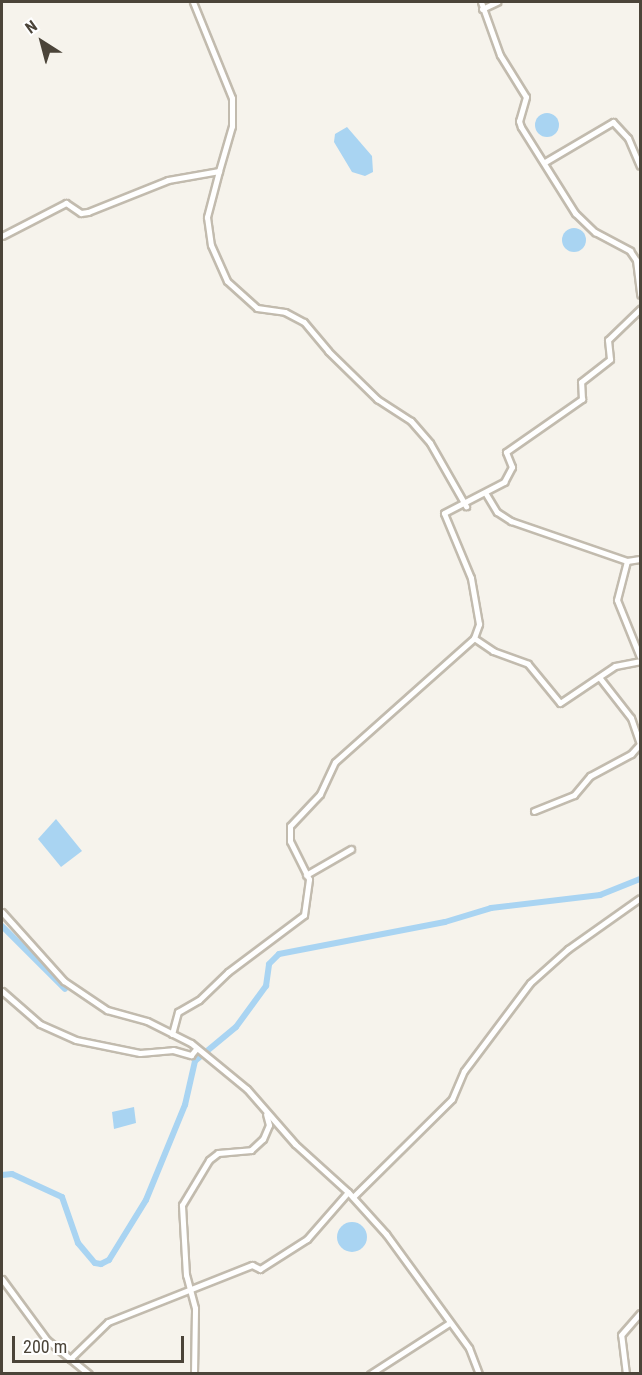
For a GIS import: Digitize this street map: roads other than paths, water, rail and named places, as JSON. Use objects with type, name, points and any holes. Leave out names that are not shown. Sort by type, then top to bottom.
[{"type":"street","points":[[194,2],[232,98],[232,126],[207,217],[212,245],[227,281],[257,308],[296,315],[377,399],[411,421],[430,443],[466,506]]},
{"type":"street","points":[[481,2],[500,54],[526,97],[519,121],[521,127],[575,213],[595,232],[630,251],[636,260],[640,295]]},
{"type":"street","points":[[482,9],[497,2]]},
{"type":"street","points":[[545,162],[613,122],[628,138],[640,166]]},
{"type":"street","points":[[2,236],[66,203],[81,213],[88,212],[168,180],[219,171]]},
{"type":"street","points":[[172,1034],[178,1012],[300,921],[310,892],[306,875],[290,841],[290,826],[320,794],[335,762],[474,638],[479,624],[471,578],[444,513],[466,506],[504,482],[512,467],[506,452],[582,399],[581,382],[610,359],[608,340],[640,309]]},
{"type":"street","points":[[486,495],[497,512],[511,521],[627,561],[640,559]]},
{"type":"street","points":[[474,638],[494,651],[528,664],[560,703],[615,666],[640,659],[617,600],[627,561]]},
{"type":"street","points":[[534,811],[574,795],[590,776],[631,754],[640,744],[631,718],[599,677]]},
{"type":"street","points":[[306,875],[351,849]]},
{"type":"street","points":[[353,1197],[452,1099],[464,1071],[530,982],[568,949],[640,898]]},
{"type":"street","points":[[2,912],[64,981],[107,1010],[172,1034],[196,1048],[247,1089],[265,1111],[353,1197],[386,1234],[469,1348],[479,1374]]},
{"type":"street","points":[[2,991],[40,1024],[85,1043],[140,1053],[173,1050],[191,1055],[196,1048]]},
{"type":"street","points":[[194,1374],[195,1308],[189,1288],[182,1205],[209,1160],[219,1153],[251,1149],[263,1139],[269,1125],[265,1111]]},
{"type":"street","points":[[70,1359],[74,1359],[108,1322],[189,1288],[252,1265],[260,1269],[307,1239],[348,1192]]},
{"type":"street","points":[[2,1279],[47,1340],[89,1374]]},
{"type":"street","points":[[627,1374],[621,1335],[640,1313]]},
{"type":"street","points":[[370,1374],[449,1323]]},
{"type":"water","points":[[547,113],[555,117],[559,125],[555,133],[547,137],[539,133],[535,125],[539,117]]},
{"type":"water","points":[[347,127],[372,156],[373,172],[365,176],[352,172],[334,142],[335,134]]},
{"type":"water","points":[[574,228],[583,231],[586,240],[583,249],[574,252],[565,249],[562,240],[565,231]]},
{"type":"water","points":[[56,819],[82,851],[61,867],[38,839]]},
{"type":"water","points":[[134,1107],[136,1123],[114,1129],[112,1112]]},
{"type":"water","points":[[352,1222],[362,1227],[367,1237],[362,1247],[352,1252],[342,1247],[337,1237],[342,1227]]},
{"type":"waterway","points":[[2,1175],[12,1174],[62,1197],[78,1243],[95,1263],[101,1264],[109,1260],[146,1200],[185,1105],[195,1061],[236,1027],[266,986],[269,964],[279,954],[445,922],[491,908],[600,895],[640,879]]},
{"type":"waterway","points":[[2,926],[65,989]]}]
